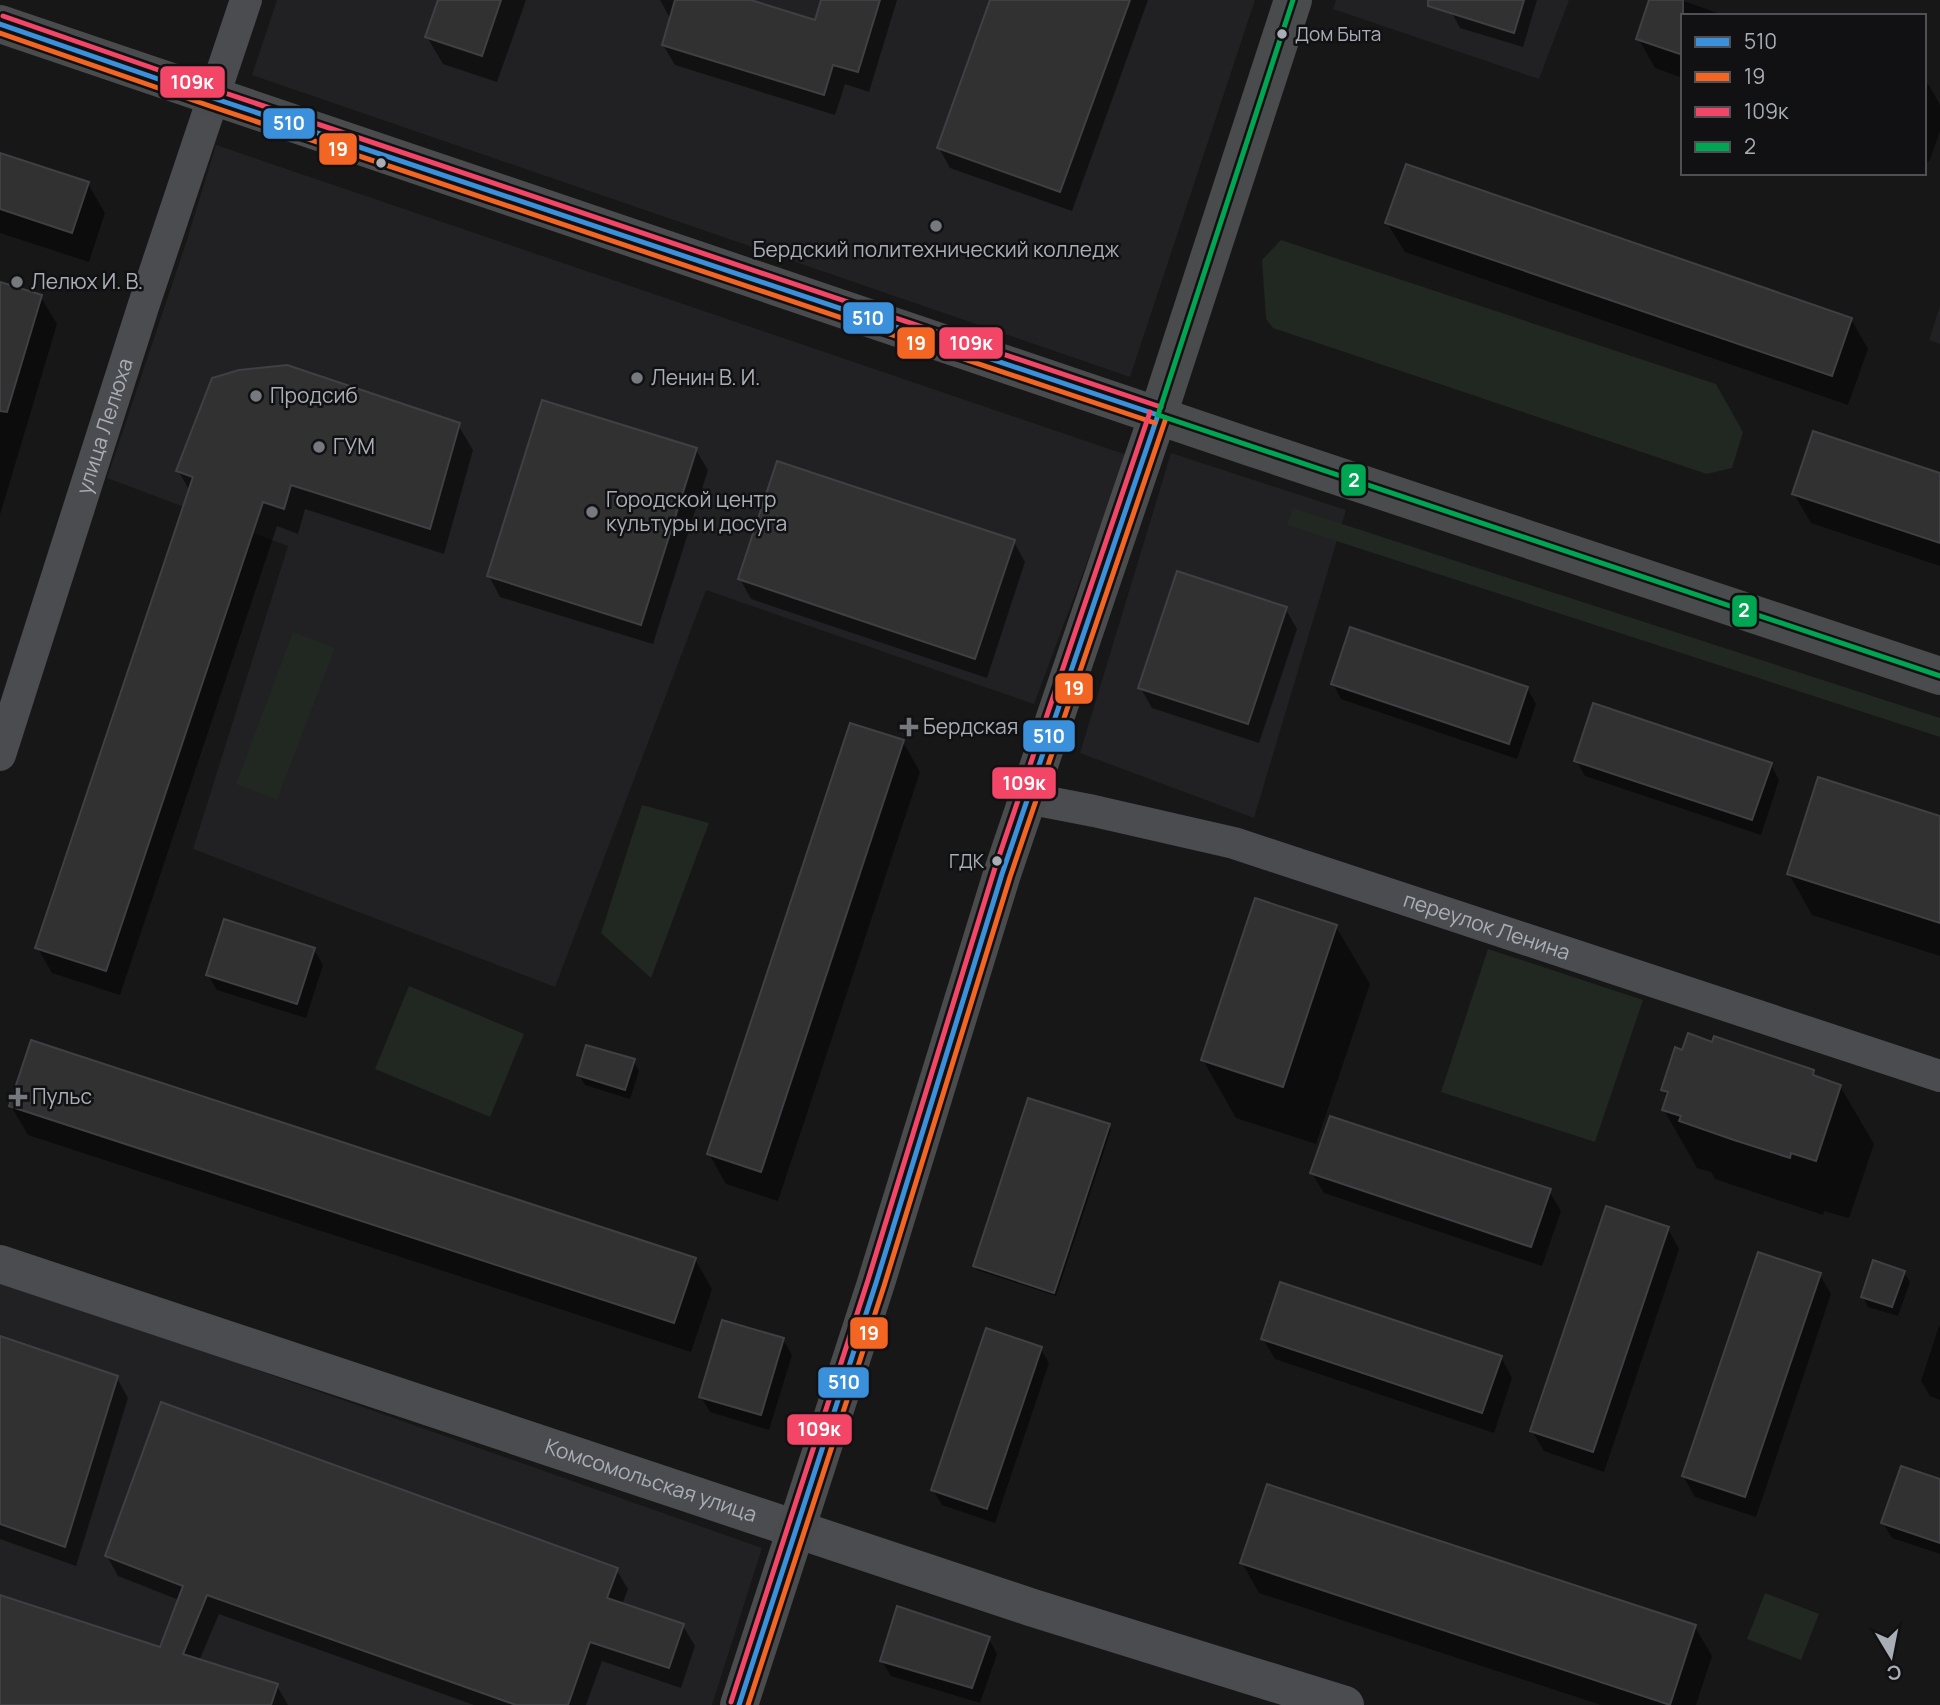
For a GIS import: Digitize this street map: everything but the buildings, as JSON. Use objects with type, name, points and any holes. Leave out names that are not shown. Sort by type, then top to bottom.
[{"type":"main road","points":[[739,1705],[876,1283],[1002,874],[1293,0]]},
{"type":"main road","points":[[0,24],[213,98],[1940,676]]},
{"type":"street","name":"улица Лелюха","points":[[0,755],[144,304],[246,0]]},
{"type":"street","name":"переулок Ленина","points":[[1027,798],[1234,843],[1940,1076]]},
{"type":"street","name":"Комсомольская улица","points":[[0,1264],[1031,1607],[1345,1705]]},
{"type":"shaded area","name":"Бердский политехнический колледж","points":[[277,0],[1255,0],[1130,377],[252,75]]},
{"type":"shaded area","points":[[1336,0],[1569,0],[1539,79],[1333,9]]},
{"type":"shaded area","points":[[216,145],[1127,455],[1034,704],[706,590],[555,987],[193,849],[288,546],[107,478]]},
{"type":"shaded area","points":[[1281,240],[1716,384],[1743,432],[1732,468],[1707,474],[1273,328],[1266,319],[1262,260]]},
{"type":"shaded area","points":[[1940,306],[1940,344],[1929,340]]},
{"type":"shaded area","points":[[1171,453],[1346,510],[1254,818],[1080,753]]},
{"type":"shaded area","points":[[1293,508],[1940,718],[1940,737],[1287,525]]},
{"type":"shaded area","points":[[293,632],[335,648],[277,800],[236,784]]},
{"type":"shaded area","points":[[642,805],[709,823],[651,978],[601,933]]},
{"type":"shaded area","points":[[1488,949],[1643,1000],[1595,1142],[1441,1092]]},
{"type":"shaded area","points":[[409,986],[524,1034],[490,1117],[375,1069]]},
{"type":"shaded area","points":[[0,1279],[762,1548],[712,1705],[0,1705]]},
{"type":"shaded area","points":[[1765,1593],[1819,1614],[1801,1660],[1747,1639]]},
{"type":"transit line","name":"2","points":[[1158,415],[1293,0]]},
{"type":"transit line","name":"109к","points":[[3,16],[1161,407]]},
{"type":"transit line","name":"510","points":[[0,24],[1158,415]]},
{"type":"transit line","name":"19","points":[[0,33],[1155,423]]},
{"type":"transit line","name":"109к","points":[[731,1702],[868,1280],[994,871],[1150,412]]},
{"type":"transit line","name":"510","points":[[739,1705],[876,1283],[1002,874],[1158,415]]},
{"type":"transit line","name":"2","points":[[1158,415],[1940,676]]},
{"type":"transit line","name":"19","points":[[748,1705],[884,1286],[1010,877],[1166,418]]},
{"type":"place","name":"Дом Быта","points":[[1282,34]]},
{"type":"place","name":"Бердский политехнический колледж","points":[[936,226]]},
{"type":"place","name":"Лелюх И. В.","points":[[17,282]]},
{"type":"place","name":"Ленин В. И.","points":[[637,378]]},
{"type":"place","name":"Продсиб","points":[[256,396]]},
{"type":"place","name":"ГУМ","points":[[319,447]]},
{"type":"place","name":"Городской центр культуры и досуга","points":[[592,512]]},
{"type":"place","name":"Бердская","points":[[909,727]]},
{"type":"place","name":"ГДК","points":[[997,861]]},
{"type":"place","name":"Пульс","points":[[18,1097]]}]
